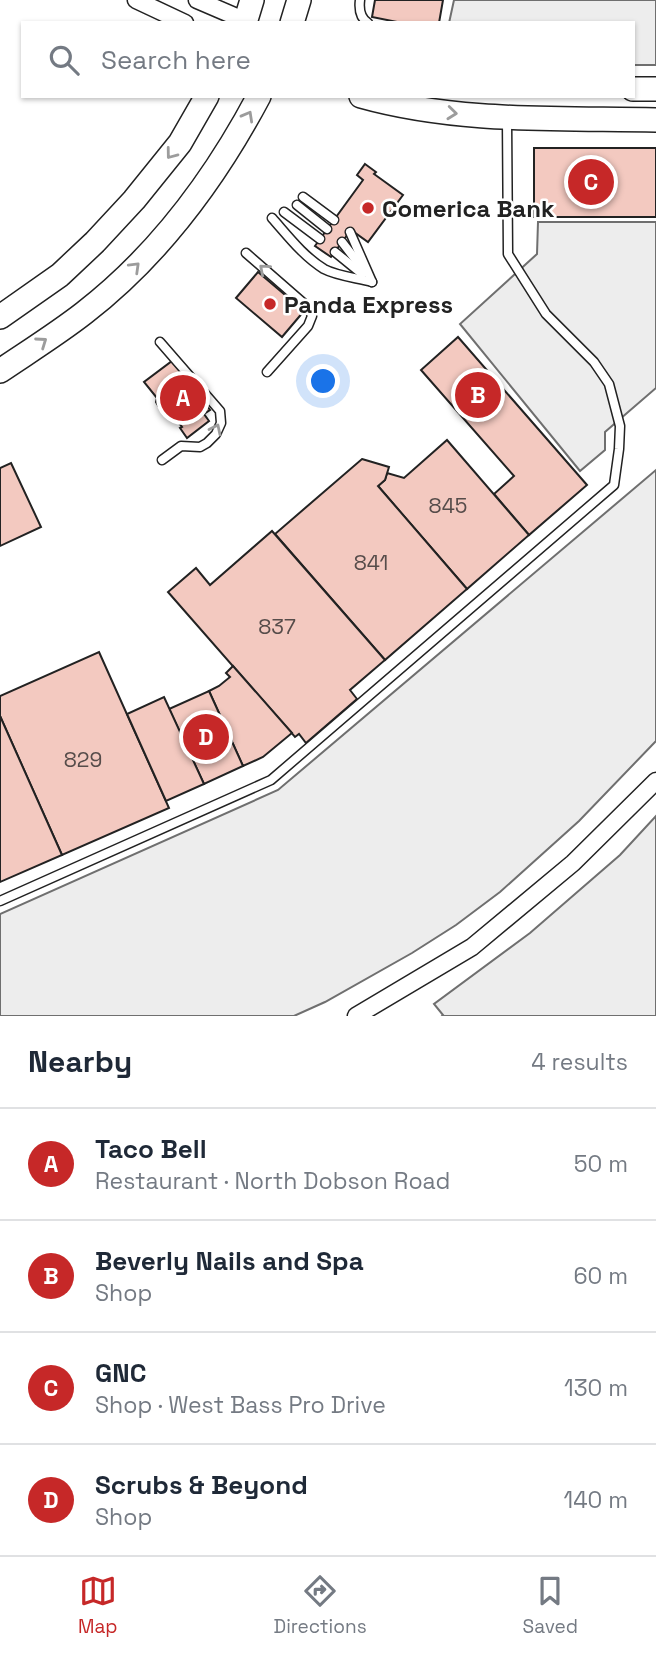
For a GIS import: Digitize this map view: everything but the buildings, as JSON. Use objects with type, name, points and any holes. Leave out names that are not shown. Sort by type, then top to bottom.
[{"type":"main road","points":[[293,21],[299,0]]},
{"type":"main road","points":[[635,89],[656,89]]},
{"type":"main road","points":[[0,317],[60,275],[95,242],[159,171],[180,143],[206,98]]},
{"type":"main road","points":[[0,371],[85,312],[169,232],[211,178],[258,98]]},
{"type":"main road","points":[[369,98],[451,114],[656,120]]},
{"type":"street","points":[[136,0],[181,21]]},
{"type":"street","points":[[197,0],[248,17]]},
{"type":"street","points":[[356,1016],[472,947],[573,863],[656,781]]},
{"type":"lane","points":[[360,0],[360,11],[365,21]]},
{"type":"lane","points":[[0,901],[271,780],[614,485],[620,426],[609,384],[594,362],[545,314],[508,254],[507,117]]},
{"type":"lane","points":[[303,197],[334,220]]},
{"type":"lane","points":[[297,205],[327,229]]},
{"type":"lane","points":[[284,212],[320,239]]},
{"type":"lane","points":[[272,218],[297,248],[324,269],[372,282]]},
{"type":"lane","points":[[350,232],[372,282]]},
{"type":"lane","points":[[342,242],[372,282]]},
{"type":"lane","points":[[335,252],[372,282]]},
{"type":"lane","points":[[246,253],[309,308],[312,316],[309,326],[267,372]]},
{"type":"lane","points":[[160,342],[220,411],[221,423],[216,435],[207,443],[200,447],[181,446],[162,460]]},
{"type":"shaded area","points":[[454,0],[656,0],[656,65],[635,65],[635,21],[449,21]]},
{"type":"shaded area","points":[[538,222],[656,222],[656,388],[605,432],[605,450],[580,471],[460,324],[537,254]]},
{"type":"shaded area","points":[[656,470],[656,741],[579,821],[500,892],[412,953],[325,1002],[294,1016],[0,1016],[0,914],[278,790]]},
{"type":"shaded area","points":[[656,816],[656,1016],[442,1016],[434,1004],[530,933],[620,855]]},
{"type":"place","name":"GNC","points":[[591,182]]},
{"type":"place","name":"Comerica Bank","points":[[368,208]]},
{"type":"place","name":"Panda Express","points":[[270,304]]},
{"type":"place","name":"Beverly Nails and Spa","points":[[478,395]]},
{"type":"place","name":"Taco Bell","points":[[183,398]]},
{"type":"place","name":"Scrubs & Beyond","points":[[206,737]]}]
